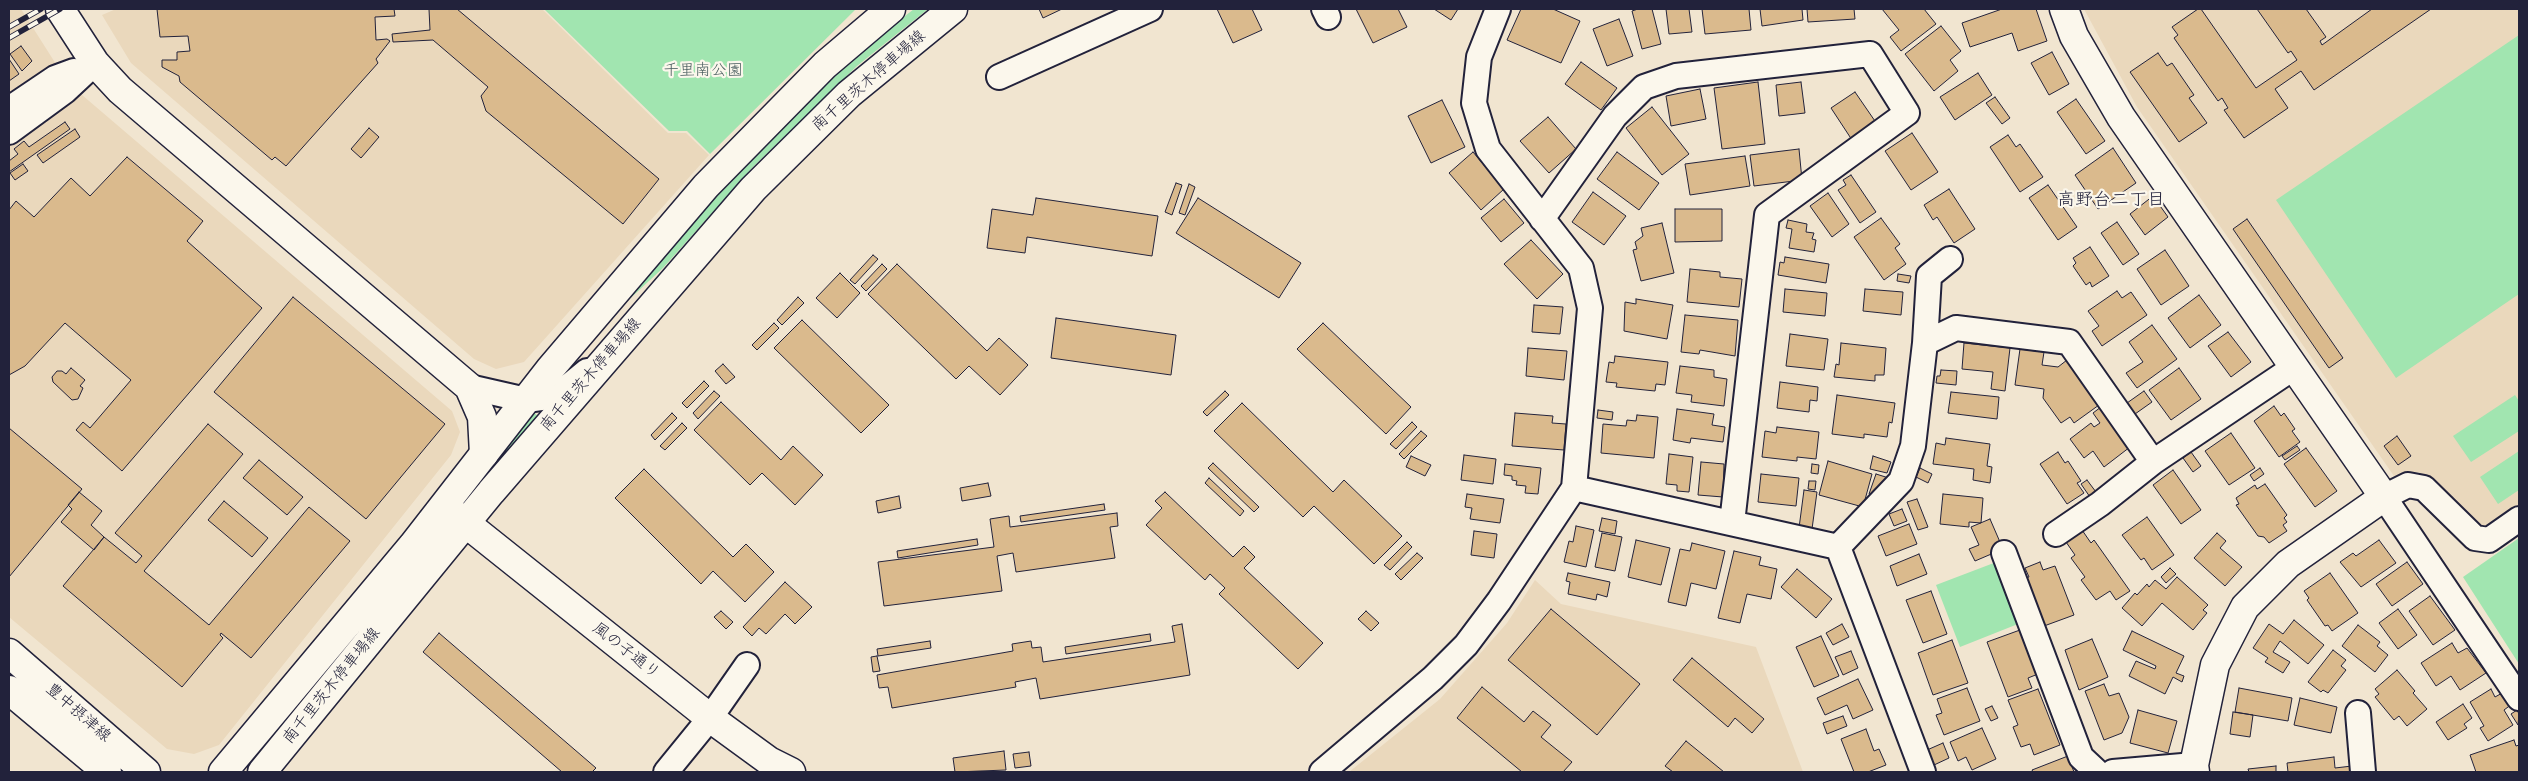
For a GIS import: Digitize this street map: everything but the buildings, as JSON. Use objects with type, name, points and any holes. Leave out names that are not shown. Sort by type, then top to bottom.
[{"type":"main road","points":[[60,9],[95,63],[120,90],[468,387],[482,417],[484,454]]},
{"type":"main road","name":"南千里茨木停車場線","points":[[223,772],[444,505],[550,369],[706,186],[825,65],[891,9]]},
{"type":"main road","name":"南千里茨木停車場線","points":[[262,772],[465,523],[609,353],[752,189],[849,94],[953,9]]},
{"type":"main road","points":[[2064,9],[2074,36],[2121,117],[2384,497],[2288,564],[2246,607],[2215,665],[2194,769]]},
{"type":"main road","name":"風の子通り","points":[[444,505],[710,718],[770,761],[791,772]]},
{"type":"main road","name":"豊中摂津線","points":[[9,654],[146,772]]},
{"type":"main road","name":"豊中摂津線","points":[[9,690],[107,772]]},
{"type":"street","points":[[999,77],[1150,9]]},
{"type":"street","points":[[1322,772],[1433,678],[1466,645],[1499,601],[1574,488],[1590,308],[1581,268],[1488,149],[1474,103],[1479,57],[1498,9]]},
{"type":"street","points":[[1542,219],[1615,116],[1644,88],[1676,76],[1870,54],[1876,63],[1906,113],[1767,215],[1732,523]]},
{"type":"street","points":[[9,109],[55,78],[95,63]]},
{"type":"street","points":[[9,132],[65,91],[95,63]]},
{"type":"street","points":[[1838,547],[1901,481],[1913,446],[1925,343],[1929,276],[1950,258]]},
{"type":"street","points":[[1925,343],[1956,328],[2069,342],[2154,462]]},
{"type":"street","points":[[468,387],[526,400],[549,397],[570,385],[609,353]]},
{"type":"street","points":[[2056,534],[2100,504],[2154,462],[2293,368]]},
{"type":"street","points":[[468,387],[513,387],[550,369]]},
{"type":"street","points":[[2519,519],[2490,540],[2476,538],[2424,488],[2408,485],[2384,497],[2519,698]]},
{"type":"street","points":[[1574,488],[1838,547]]},
{"type":"street","points":[[1838,547],[1923,772]]},
{"type":"street","points":[[2004,553],[2081,757],[2097,772]]},
{"type":"street","points":[[666,772],[710,718],[747,665]]},
{"type":"street","points":[[2358,713],[2363,772]]},
{"type":"street","points":[[2113,772],[2194,769]]},
{"type":"shaded area","points":[[9,9],[21,9],[68,83],[452,411],[460,432],[451,455],[219,745],[194,754],[167,749],[9,617]]},
{"type":"shaded area","points":[[116,9],[542,9],[668,133],[686,133],[709,155],[524,362],[496,369],[474,359],[131,63],[102,15]]},
{"type":"shaded area","points":[[2084,9],[2519,9],[2519,509],[2485,532],[2419,472],[2394,476],[2137,107]]},
{"type":"shaded area","points":[[1535,580],[1561,604],[1756,647],[1803,772],[1349,772],[1440,699],[1507,623]]},
{"type":"green space","name":"千里南公園","points":[[544,9],[856,9],[710,154],[687,131],[669,131]]},
{"type":"green space","points":[[914,9],[928,9],[857,66],[753,167],[663,268],[609,318],[705,205],[799,107],[868,45]]},
{"type":"green space","points":[[2519,35],[2519,294],[2396,378],[2276,200]]},
{"type":"green space","points":[[2515,395],[2519,401],[2519,431],[2471,462],[2453,436]]},
{"type":"green space","points":[[533,411],[539,418],[487,477],[485,470]]},
{"type":"green space","points":[[2519,451],[2519,490],[2498,504],[2480,477]]},
{"type":"green space","points":[[2519,538],[2519,664],[2463,577]]},
{"type":"green space","points":[[1999,561],[2023,622],[1960,647],[1936,585]]},
{"type":"railway","points":[[9,27],[41,9]]},
{"type":"railway","points":[[9,38],[60,9]]},
{"type":"district","name":"高野台二丁目","points":[[2111,200]]}]
